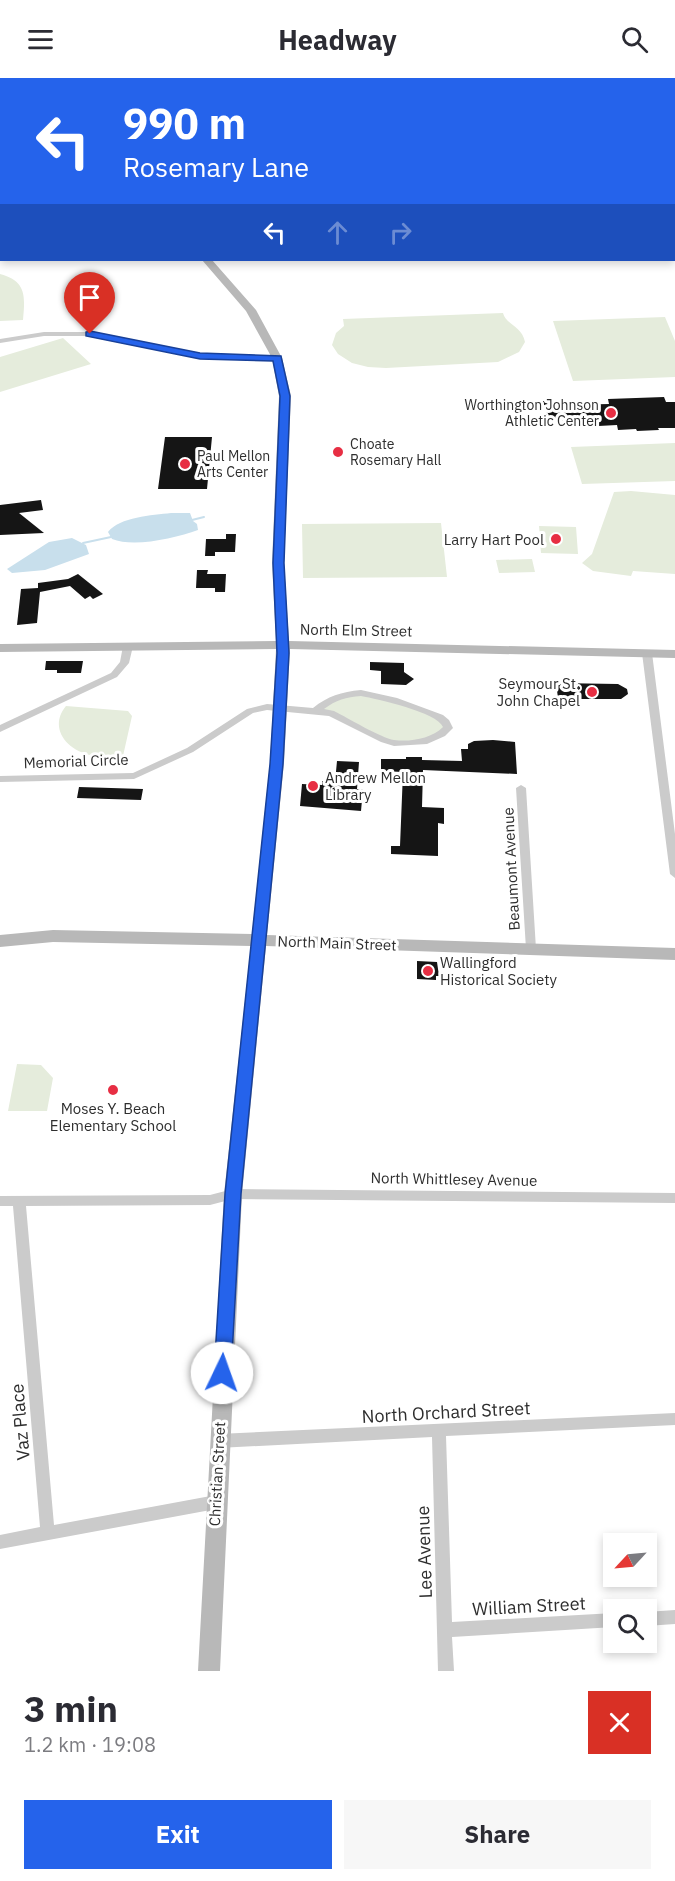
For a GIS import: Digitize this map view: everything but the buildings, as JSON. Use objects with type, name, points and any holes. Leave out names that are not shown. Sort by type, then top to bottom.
[{"type":"main road","name":"Christian Street","points":[[208,261],[251,310],[277,358],[285,396],[278,563],[284,645],[277,764],[257,940],[233,1194],[218,1441],[209,1671]]},
{"type":"main road","name":"North Elm Street","points":[[0,648],[284,645],[675,654]]},
{"type":"main road","name":"North Main Street","points":[[0,941],[53,936],[257,940],[675,954]]},
{"type":"street","points":[[0,341],[44,334],[90,334],[200,356],[277,358]]},
{"type":"street","points":[[0,729],[114,675],[120,670],[128,646]]},
{"type":"street","points":[[647,653],[675,874]]},
{"type":"street","name":"Memorial Circle","points":[[0,779],[134,776],[190,750],[250,711],[267,707],[331,713],[394,743],[424,742],[442,734],[447,728],[446,722],[440,717],[384,696],[343,695],[331,699],[317,710]]},
{"type":"street","name":"Beaumont Avenue","points":[[521,788],[531,949]]},
{"type":"street","name":"North Whittlesey Avenue","points":[[0,1201],[210,1200],[233,1194],[675,1198]]},
{"type":"street","name":"Vaz Place","points":[[19,1200],[48,1533]]},
{"type":"street","name":"North Orchard Street","points":[[218,1441],[675,1419]]},
{"type":"street","name":"Lee Avenue","points":[[439,1431],[446,1671]]},
{"type":"street","points":[[0,1542],[216,1502]]},
{"type":"street","points":[[657,1618],[675,1617]]},
{"type":"street","name":"William Street","points":[[446,1630],[603,1621]]},
{"type":"green space","points":[[0,274],[9,277],[20,286],[24,297],[23,320],[0,321]]},
{"type":"green space","points":[[503,313],[507,320],[521,332],[525,342],[519,352],[498,362],[368,367],[352,363],[338,354],[332,345],[336,333],[344,326],[343,319]]},
{"type":"green space","points":[[665,317],[675,341],[675,377],[573,381],[553,321]]},
{"type":"green space","points":[[63,338],[91,364],[0,392],[0,357]]},
{"type":"green space","points":[[675,443],[675,481],[582,484],[571,447]]},
{"type":"green space","points":[[631,491],[675,495],[675,574],[633,571],[631,576],[593,571],[582,563],[592,554],[614,492]]},
{"type":"green space","points":[[441,523],[447,577],[303,578],[302,524]]},
{"type":"green space","name":"Larry Hart Pool","points":[[539,526],[576,527],[578,554],[541,553],[540,542],[536,541],[535,537],[540,537]]},
{"type":"green space","points":[[532,559],[535,572],[499,573],[496,560]]},
{"type":"green space","points":[[343,695],[384,696],[446,722],[437,736],[422,742],[392,741],[360,729],[319,708]]},
{"type":"green space","points":[[66,706],[128,711],[132,716],[123,756],[90,755],[68,743],[60,730],[59,722]]},
{"type":"green space","points":[[17,1064],[41,1065],[53,1078],[47,1111],[8,1111]]},
{"type":"water","points":[[171,513],[190,513],[198,530],[166,539],[131,543],[112,539],[108,532],[128,520]]},
{"type":"water","points":[[72,538],[86,545],[89,554],[45,570],[12,573],[7,569],[49,542]]},
{"type":"waterway","points":[[192,520],[204,517]]},
{"type":"waterway","points":[[83,543],[111,537]]},
{"type":"place","name":"Worthington Johnson Athletic Center","points":[[611,413]]},
{"type":"place","name":"Choate Rosemary Hall","points":[[338,452]]},
{"type":"place","name":"Paul Mellon Arts Center","points":[[185,464]]},
{"type":"place","name":"Larry Hart Pool","points":[[556,539]]},
{"type":"place","name":"Seymour St. John Chapel","points":[[592,692]]},
{"type":"place","name":"Andrew Mellon Library","points":[[313,786]]},
{"type":"place","name":"Wallingford Historical Society","points":[[428,971]]},
{"type":"place","name":"Moses Y. Beach Elementary School","points":[[113,1090]]},
{"type":"route","points":[[90,334],[111,336],[200,356],[277,358],[285,396],[278,563],[284,645],[277,764],[256,950],[233,1194],[222,1373]]}]
